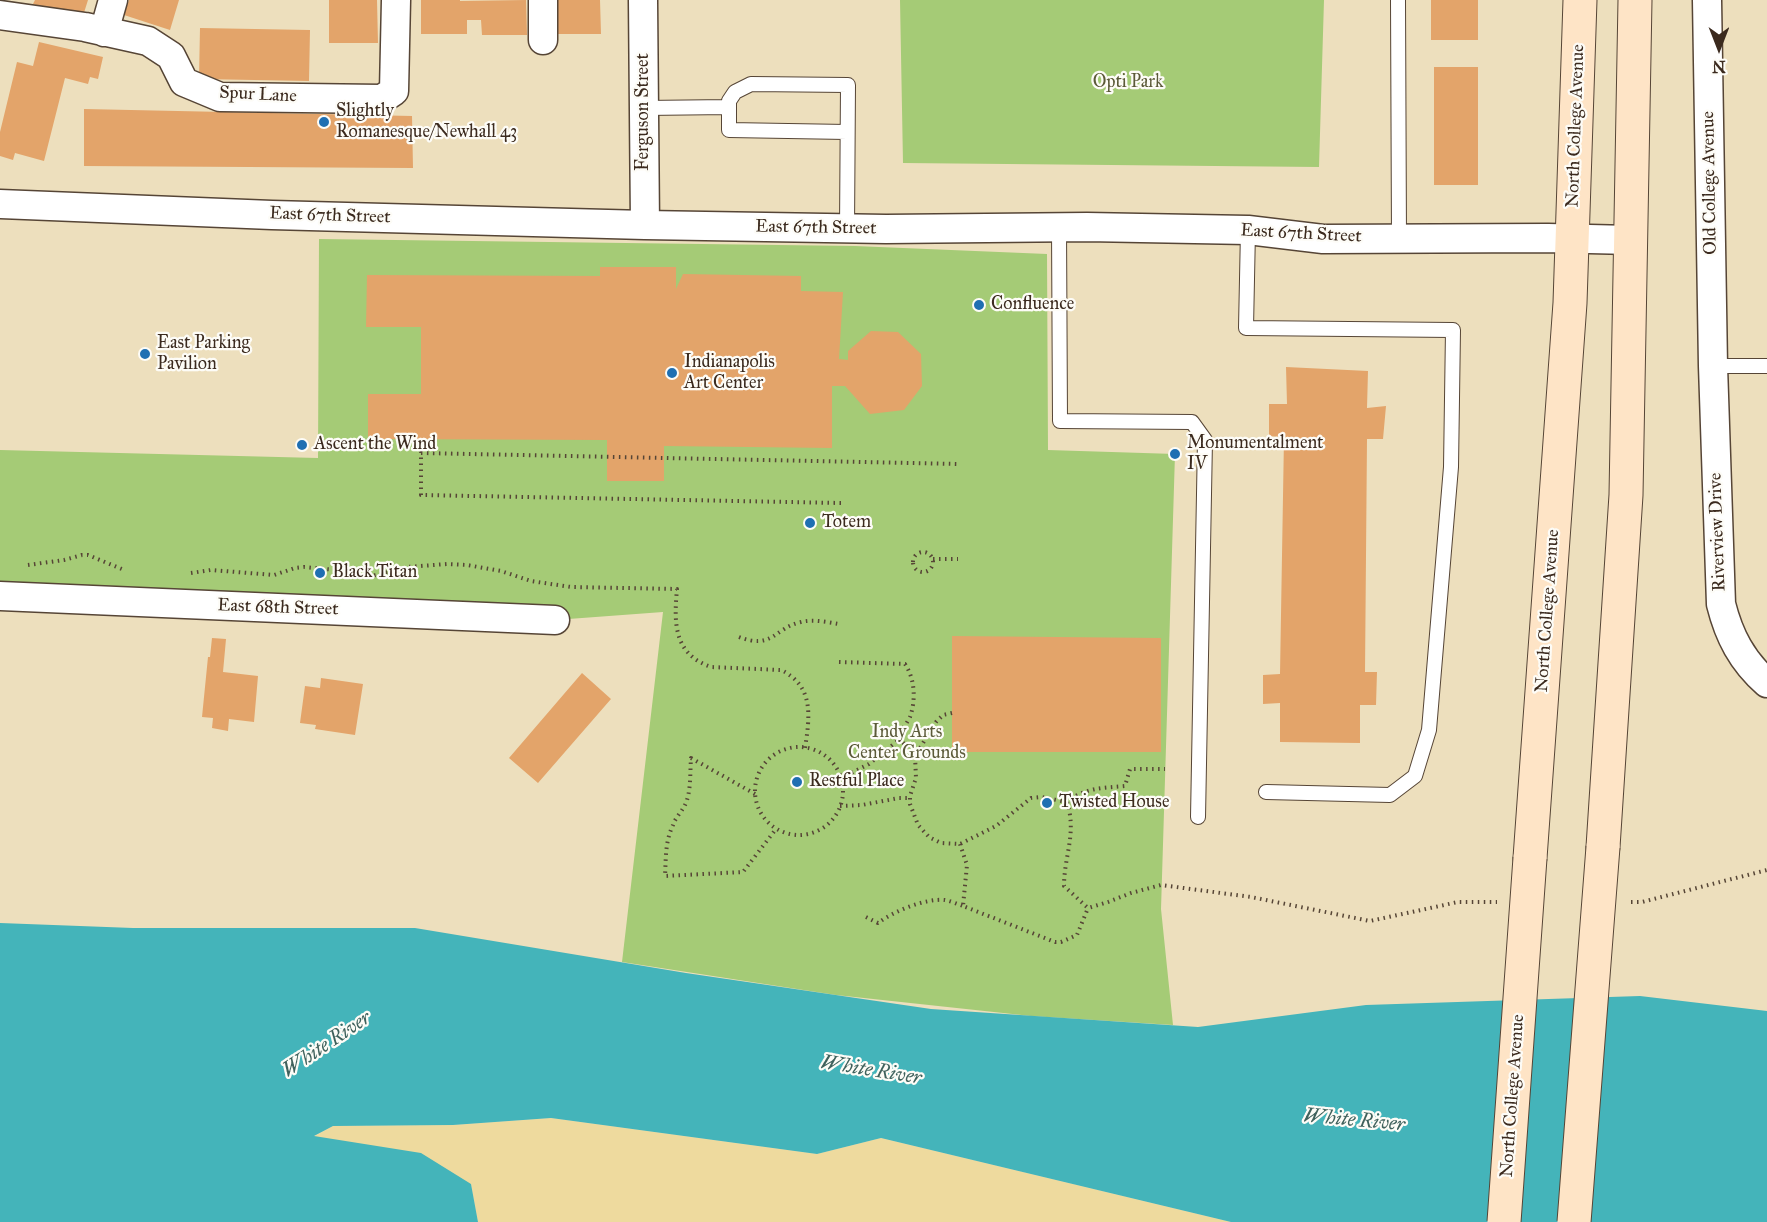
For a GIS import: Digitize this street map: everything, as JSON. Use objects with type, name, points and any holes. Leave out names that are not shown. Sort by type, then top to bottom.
[{"type":"main road","name":"North College Avenue","points":[[1504,1222],[1569,314],[1580,0]]},
{"type":"main road","points":[[1574,1222],[1603,847],[1626,495],[1635,0]]},
{"type":"street","points":[[104,32],[113,0]]},
{"type":"street","name":"Spur Lane","points":[[0,15],[85,27],[148,41],[171,56],[184,82],[220,97],[382,99],[393,91],[396,0]]},
{"type":"street","points":[[543,0],[543,40]]},
{"type":"street","name":"Ferguson Street","points":[[643,0],[645,225]]},
{"type":"street","name":"Old College Avenue","points":[[1707,0],[1713,366]]},
{"type":"street","name":"East 67th Street","points":[[0,204],[272,215],[645,225],[847,229],[1059,227],[1248,231],[1323,238],[1631,240]]},
{"type":"street","name":"Riverview Drive","points":[[1713,366],[1721,604],[1734,644],[1747,663],[1767,683]]},
{"type":"street","name":"East 68th Street","points":[[0,596],[555,620]]},
{"type":"lane","points":[[1398,0],[1399,238]]},
{"type":"lane","points":[[847,132],[729,130],[729,101],[735,92],[751,84],[848,85],[847,229]]},
{"type":"lane","points":[[644,108],[729,107]]},
{"type":"lane","points":[[1059,227],[1060,421],[1192,422],[1204,440],[1198,817]]},
{"type":"lane","points":[[1248,231],[1246,328],[1453,330],[1452,467],[1430,730],[1415,776],[1390,795],[1266,792]]},
{"type":"lane","points":[[1713,366],[1767,366]]},
{"type":"path","points":[[841,503],[421,495],[421,453],[960,464]]},
{"type":"path","points":[[921,552],[928,553],[933,560],[931,568],[926,572],[919,571],[914,564],[914,558],[921,552]]},
{"type":"path","points":[[24,566],[64,561],[88,555],[130,571]]},
{"type":"path","points":[[933,560],[958,560]]},
{"type":"path","points":[[187,573],[211,570],[274,574],[295,567],[304,567],[339,570],[368,577],[407,567],[447,564],[501,570],[531,580],[571,586],[677,589],[676,630],[682,644],[693,658],[711,667],[781,670],[797,681],[808,702],[808,730],[805,748]]},
{"type":"path","points":[[739,637],[762,641],[800,622],[839,624]]},
{"type":"path","points":[[839,662],[906,664],[913,681],[913,707],[900,732],[900,739],[915,756]]},
{"type":"path","points":[[952,713],[936,722],[915,756],[916,778],[910,798],[918,825],[929,837],[941,843],[960,844],[996,826],[1031,798],[1041,797],[1067,802],[1078,794],[1093,789],[1125,786],[1130,769],[1165,769]]},
{"type":"path","points":[[841,778],[863,768],[900,739]]},
{"type":"path","points":[[794,747],[820,752],[835,765],[841,778],[843,793],[840,806],[832,821],[815,832],[795,835],[776,829],[759,810],[755,794],[757,778],[765,763],[778,752],[794,747]]},
{"type":"path","points":[[755,794],[691,758],[687,799],[684,808],[674,822],[665,852],[665,876],[743,872],[776,829]]},
{"type":"path","points":[[840,806],[910,798]]},
{"type":"path","points":[[1067,802],[1071,819],[1071,839],[1064,886],[1088,908]]},
{"type":"path","points":[[960,844],[967,865],[963,906]]},
{"type":"path","points":[[1630,902],[1642,902],[1767,870]]},
{"type":"path","points":[[1088,908],[1161,885],[1251,897],[1370,921],[1458,902],[1504,902]]},
{"type":"path","points":[[866,916],[878,923],[889,916],[931,900],[947,900],[1055,942],[1061,942],[1077,935],[1088,908]]},
{"type":"green space","name":"Opti Park","points":[[900,0],[1324,0],[1319,167],[903,163]]},
{"type":"green space","name":"Indy Arts Center Grounds","points":[[319,239],[855,246],[1047,254],[1048,450],[1175,454],[1161,909],[1173,1025],[1031,1016],[836,995],[622,962],[663,612],[555,620],[0,596],[0,450],[318,458]]},
{"type":"sand","points":[[551,1118],[817,1154],[881,1138],[1231,1222],[478,1222],[471,1184],[313,1137],[333,1126],[453,1125]]},
{"type":"water","name":"White River","points":[[0,923],[133,928],[415,928],[686,973],[931,1009],[1198,1027],[1366,1005],[1640,996],[1767,1011],[1767,1222],[1231,1222],[881,1138],[817,1154],[551,1118],[453,1125],[333,1126],[314,1136],[421,1153],[471,1184],[478,1222],[0,1222]]},
{"type":"building","points":[[35,0],[88,0],[82,19],[33,4]]},
{"type":"building","points":[[129,0],[179,0],[170,30],[124,15]]},
{"type":"building","points":[[329,0],[377,0],[378,43],[329,43]]},
{"type":"building","points":[[421,0],[526,0],[527,35],[482,35],[481,20],[467,20],[467,34],[421,34]]},
{"type":"building","points":[[554,0],[600,0],[601,34],[554,34]]},
{"type":"building","points":[[1431,0],[1478,0],[1478,40],[1431,40]]},
{"type":"building","points":[[200,28],[310,30],[309,81],[199,79]]},
{"type":"building","points":[[39,42],[103,57],[98,79],[90,77],[88,84],[65,78],[44,161],[15,153],[13,160],[0,156],[0,132],[17,62],[33,66]]},
{"type":"building","points":[[1434,67],[1478,67],[1478,185],[1434,185]]},
{"type":"building","points":[[84,109],[412,116],[413,168],[84,166]]},
{"type":"building","name":"Indianapolis Art Center","points":[[600,267],[676,267],[676,289],[683,274],[801,276],[801,291],[843,292],[839,359],[848,360],[848,351],[871,331],[898,332],[921,354],[922,386],[904,410],[870,414],[845,386],[832,386],[832,448],[664,446],[664,481],[607,481],[607,440],[368,439],[368,394],[421,394],[421,327],[366,327],[367,275],[600,276]]},
{"type":"building","points":[[1286,367],[1368,371],[1367,408],[1386,406],[1383,439],[1367,439],[1365,672],[1377,672],[1376,705],[1360,705],[1360,743],[1280,742],[1280,703],[1263,704],[1263,675],[1280,674],[1284,437],[1269,436],[1269,404],[1287,404]]},
{"type":"building","points":[[952,636],[1161,638],[1161,752],[952,752]]},
{"type":"building","points":[[212,638],[226,639],[223,672],[258,676],[254,722],[229,719],[228,731],[212,728],[213,718],[202,717]]},
{"type":"building","points":[[582,673],[611,699],[538,783],[509,758]]},
{"type":"building","points":[[321,678],[363,684],[355,735],[315,729],[316,725],[300,723],[305,686],[320,688]]},
{"type":"place","name":"Slightly Romanesque/Newhall 43","points":[[324,122]]},
{"type":"place","name":"Confluence","points":[[979,305]]},
{"type":"place","name":"East Parking Pavilion","points":[[145,354]]},
{"type":"place","name":"Indianapolis Art Center","points":[[672,373]]},
{"type":"place","name":"Ascent the Wind","points":[[302,445]]},
{"type":"place","name":"Monumentalment IV","points":[[1175,454]]},
{"type":"place","name":"Totem","points":[[810,523]]},
{"type":"place","name":"Black Titan","points":[[320,573]]},
{"type":"place","name":"Restful Place","points":[[797,782]]},
{"type":"place","name":"Twisted House","points":[[1047,803]]}]
